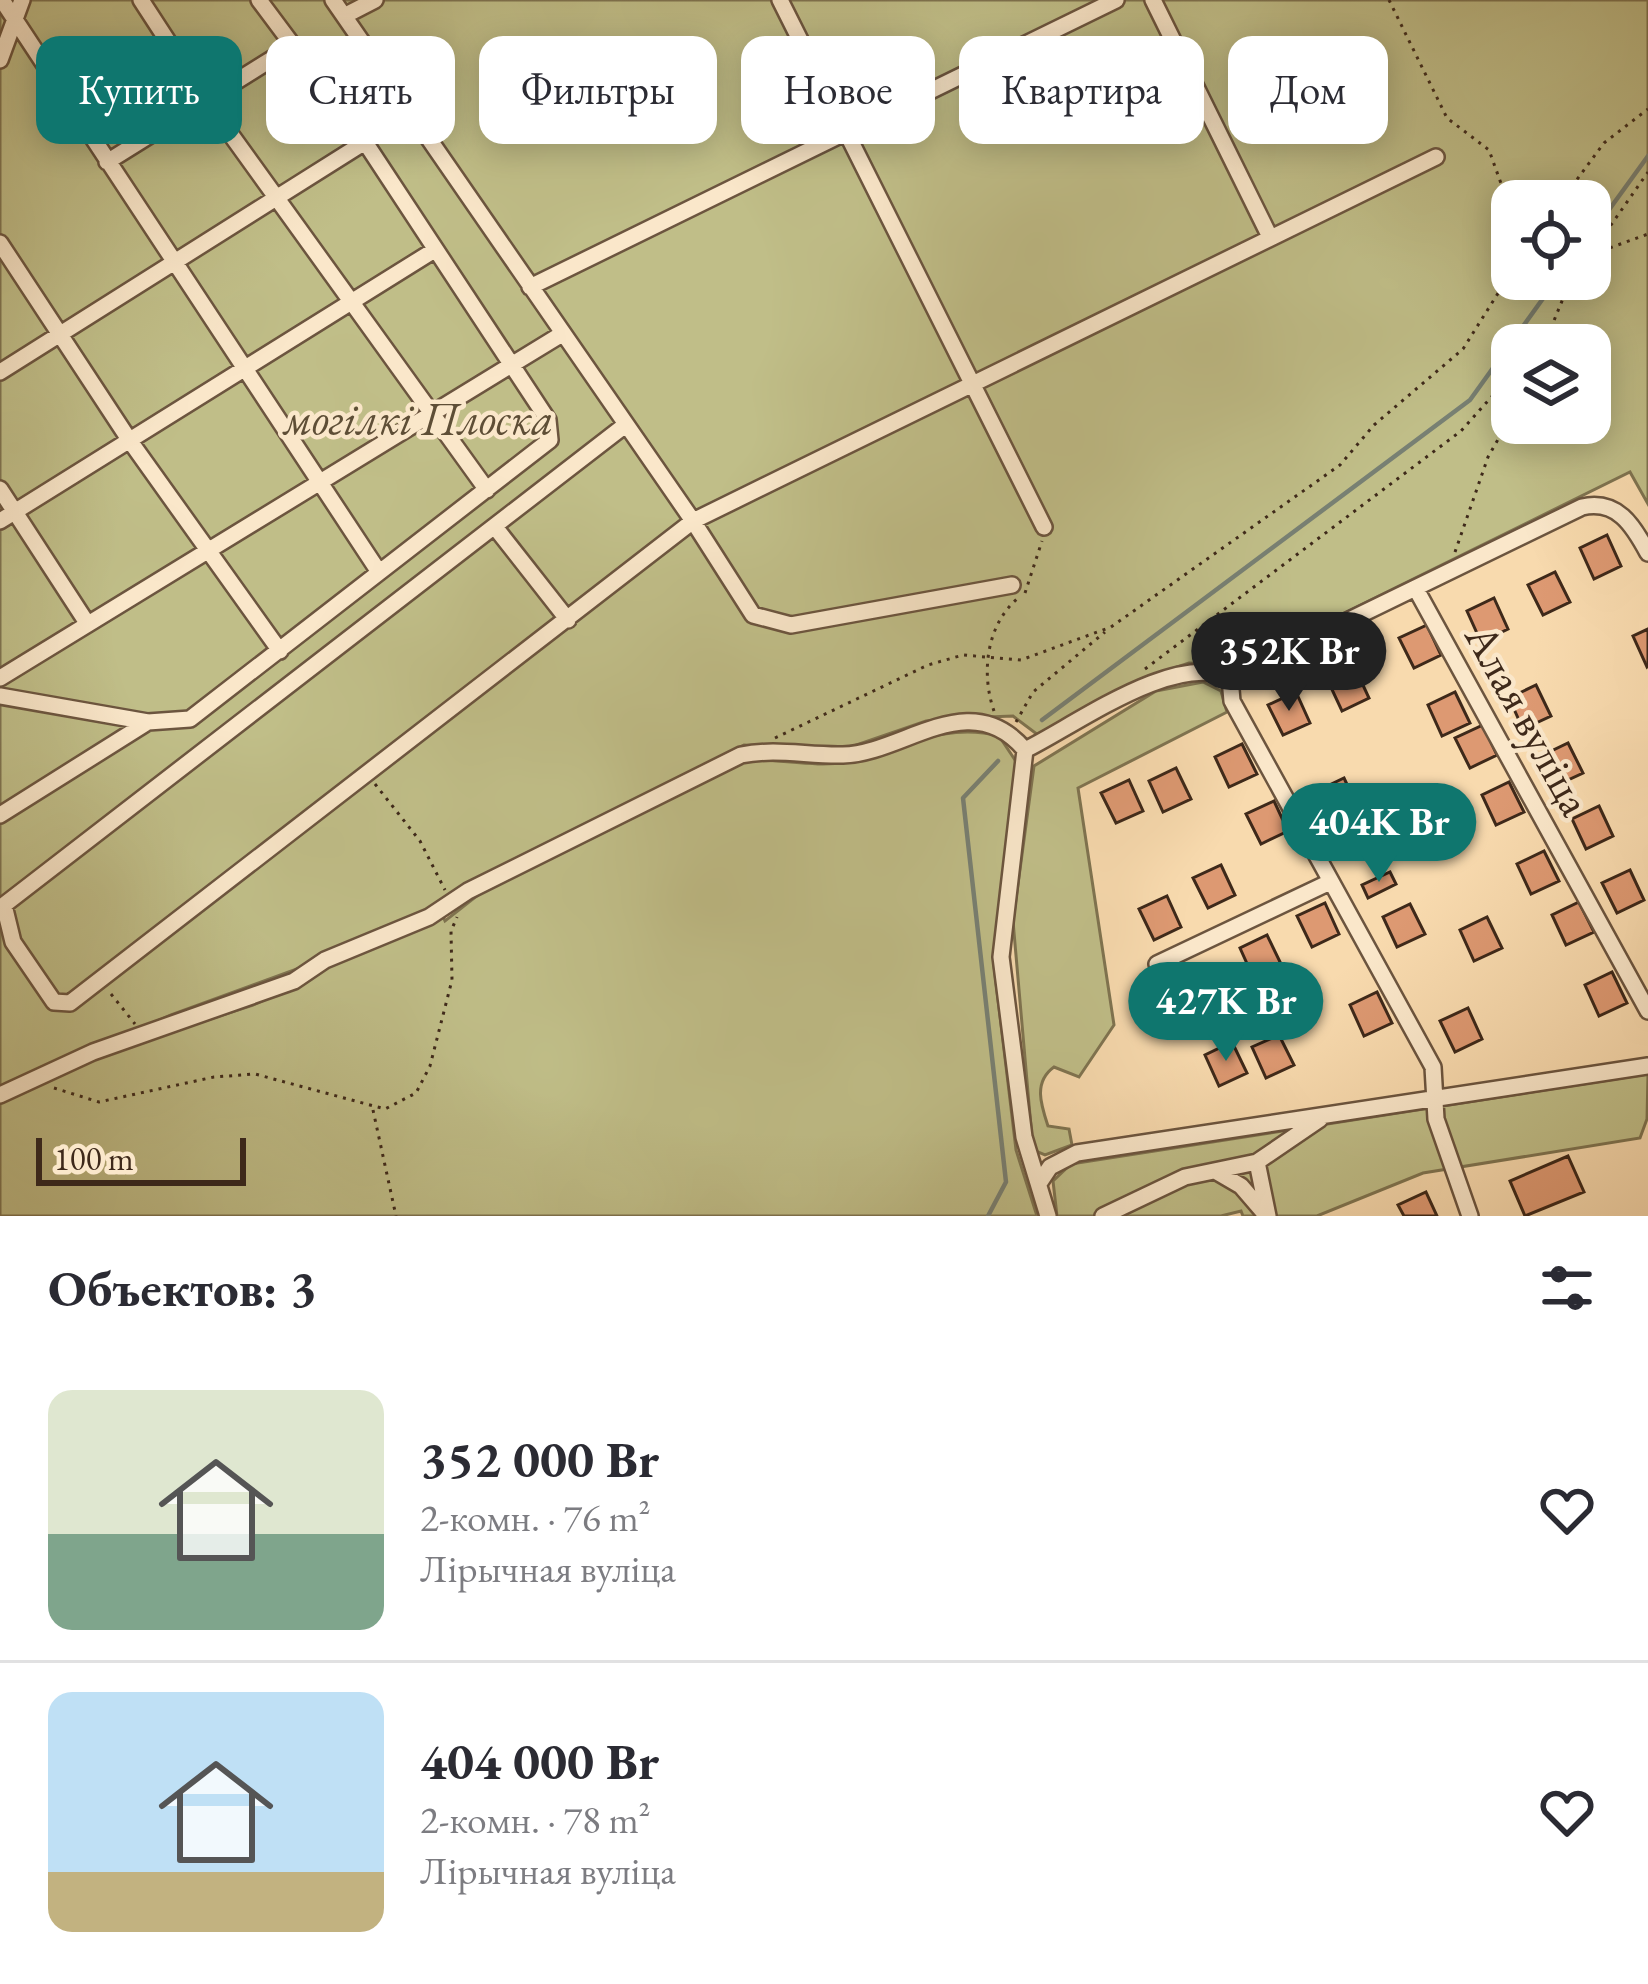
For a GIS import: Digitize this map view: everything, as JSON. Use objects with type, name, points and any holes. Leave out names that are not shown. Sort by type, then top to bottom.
[{"type":"street","points":[[2,0],[379,572]]},
{"type":"street","points":[[0,60],[22,0]]},
{"type":"street","points":[[165,36],[146,6],[169,0]]},
{"type":"street","points":[[260,0],[284,36]]},
{"type":"street","points":[[333,0],[693,520],[753,615],[791,625],[1012,585]]},
{"type":"street","points":[[344,16],[375,0]]},
{"type":"street","points":[[780,0],[798,36]]},
{"type":"street","points":[[935,87],[1116,0]]},
{"type":"street","points":[[1153,0],[1270,237]]},
{"type":"street","points":[[106,162],[135,144]]},
{"type":"street","points":[[237,144],[487,490]]},
{"type":"street","points":[[0,372],[362,144]]},
{"type":"street","points":[[0,696],[148,722],[190,719],[550,440],[548,420],[366,144]]},
{"type":"street","points":[[530,287],[816,144]]},
{"type":"street","points":[[851,144],[975,381],[1044,527]]},
{"type":"street","points":[[624,426],[2,907],[6,948],[54,1002],[70,1003],[693,520],[1436,157]]},
{"type":"street","points":[[0,243],[130,441],[280,651]]},
{"type":"street","points":[[7,516],[433,251]]},
{"type":"street","points":[[0,677],[562,334]]},
{"type":"street","points":[[0,489],[7,516],[87,622]]},
{"type":"street","points":[[1025,750],[1152,683],[1190,670],[1230,678],[1582,507],[1606,506],[1622,514],[1648,553]]},
{"type":"street","points":[[495,527],[568,620]]},
{"type":"street","name":"Алая вуліца","points":[[1416,589],[1648,1011]]},
{"type":"street","points":[[1230,678],[1232,701],[1433,1066],[1441,1138],[1470,1216]]},
{"type":"street","points":[[0,815],[148,722]]},
{"type":"street","points":[[0,1095],[93,1052],[294,981],[325,960],[450,903],[741,755],[765,750],[847,756],[926,727],[1004,729],[1025,750]]},
{"type":"street","points":[[1025,750],[1000,958],[1024,1137],[1048,1216]]},
{"type":"street","points":[[1157,964],[1330,882]]},
{"type":"street","points":[[1040,1182],[1050,1167],[1077,1153],[1648,1066]]},
{"type":"street","points":[[1103,1216],[1185,1177],[1258,1162],[1322,1118]]},
{"type":"street","points":[[1258,1162],[1268,1216]]},
{"type":"street","points":[[1217,1172],[1241,1186],[1268,1216]]},
{"type":"path","points":[[1389,0],[1447,118],[1489,150],[1500,180]]},
{"type":"path","points":[[1577,180],[1604,143],[1648,109]]},
{"type":"path","points":[[1611,225],[1648,172]]},
{"type":"path","points":[[1611,247],[1648,234]]},
{"type":"path","points":[[986,658],[988,697],[1004,729],[1033,692],[1111,627],[1340,465],[1374,425],[1463,349],[1494,300]]},
{"type":"path","points":[[1142,670],[1336,530],[1461,431],[1491,397]]},
{"type":"path","points":[[1450,572],[1465,512],[1498,444]]},
{"type":"path","points":[[741,755],[883,683],[963,656],[1021,660],[1111,627]]},
{"type":"path","points":[[368,776],[420,841],[450,903]]},
{"type":"path","points":[[35,1082],[99,1102],[214,1077],[255,1074],[385,1109],[416,1093],[430,1066],[452,980],[451,932],[468,892]]},
{"type":"path","points":[[100,980],[145,1033]]},
{"type":"path","points":[[373,1108],[396,1216]]},
{"type":"green space","name":"могілкі Плоска","points":[[0,0],[1648,0],[1648,504],[1630,472],[1239,665],[1189,663],[1159,673],[1038,735],[1013,716],[926,721],[842,750],[744,745],[437,903],[445,921],[483,891],[742,760],[834,764],[940,735],[978,732],[999,736],[1017,763],[994,966],[1016,1150],[1037,1216],[0,1216],[0,1103],[98,1056],[253,1005],[309,980],[305,966],[171,1015],[0,1089]]},
{"type":"green space","points":[[1203,682],[1221,691],[1227,712],[1078,788],[1114,1025],[1079,1077],[1054,1067],[1043,1080],[1041,1102],[1048,1126],[1069,1129],[1072,1145],[1045,1155],[1033,1150],[1013,921],[1034,766],[1156,691]]},
{"type":"green space","points":[[1648,1074],[1647,1119],[1640,1138],[1423,1173],[1317,1216],[1243,1216],[1241,1211],[1221,1216],[1057,1216],[1053,1181],[1071,1164]]},
{"type":"building","points":[[1607,535],[1621,566],[1594,579],[1580,548]]},
{"type":"building","points":[[1555,572],[1570,602],[1543,615],[1528,585]]},
{"type":"building","points":[[1494,598],[1508,629],[1481,642],[1467,611]]},
{"type":"building","points":[[1427,625],[1441,655],[1414,668],[1399,638]]},
{"type":"building","points":[[1648,629],[1648,666],[1647,667],[1633,636]]},
{"type":"building","points":[[1355,668],[1369,698],[1342,711],[1328,681]]},
{"type":"building","points":[[1536,685],[1551,716],[1523,729],[1509,698]]},
{"type":"building","points":[[1296,692],[1310,723],[1283,735],[1268,705]]},
{"type":"building","points":[[1455,692],[1470,723],[1442,736],[1428,705]]},
{"type":"building","points":[[1483,725],[1497,755],[1470,768],[1455,738]]},
{"type":"building","points":[[1568,743],[1583,773],[1555,786],[1541,756]]},
{"type":"building","points":[[1242,744],[1257,774],[1229,787],[1215,757]]},
{"type":"building","points":[[1176,768],[1191,799],[1163,812],[1149,781]]},
{"type":"building","points":[[1344,778],[1358,808],[1331,821],[1317,791]]},
{"type":"building","points":[[1129,780],[1143,811],[1116,823],[1101,793]]},
{"type":"building","points":[[1509,782],[1524,812],[1496,825],[1482,795]]},
{"type":"building","points":[[1274,801],[1288,831],[1261,844],[1246,814]]},
{"type":"building","points":[[1599,806],[1613,836],[1586,849],[1572,819]]},
{"type":"building","points":[[1544,851],[1559,881],[1531,894],[1517,864]]},
{"type":"building","points":[[1221,865],[1235,895],[1208,908],[1193,878]]},
{"type":"building","points":[[1630,870],[1644,900],[1617,913],[1602,883]]},
{"type":"building","points":[[1390,872],[1396,884],[1368,898],[1362,885]]},
{"type":"building","points":[[1167,896],[1181,927],[1154,940],[1139,909]]},
{"type":"building","points":[[1579,902],[1594,932],[1566,945],[1552,915]]},
{"type":"building","points":[[1325,903],[1339,934],[1312,947],[1297,916]]},
{"type":"building","points":[[1410,904],[1425,934],[1397,947],[1383,917]]},
{"type":"building","points":[[1487,917],[1502,948],[1474,961],[1460,930]]},
{"type":"building","points":[[1267,935],[1282,966],[1254,979],[1240,948]]},
{"type":"building","points":[[1180,968],[1195,999],[1167,1012],[1153,981]]},
{"type":"building","points":[[1612,972],[1627,1003],[1599,1016],[1585,985]]},
{"type":"building","points":[[1377,992],[1392,1023],[1364,1036],[1350,1005]]},
{"type":"building","points":[[1468,1008],[1482,1039],[1455,1052],[1440,1021]]},
{"type":"building","points":[[1279,1035],[1294,1065],[1266,1078],[1252,1047]]},
{"type":"building","points":[[1232,1042],[1247,1073],[1219,1086],[1205,1055]]},
{"type":"building","points":[[1568,1156],[1584,1192],[1525,1216],[1510,1181]]},
{"type":"building","points":[[1426,1192],[1437,1216],[1404,1216],[1398,1205]]},
{"type":"waterway","points":[[1611,207],[1648,156]]},
{"type":"waterway","points":[[1042,720],[1470,400],[1542,300]]},
{"type":"waterway","points":[[988,1216],[1006,1182],[963,798],[998,761]]}]
